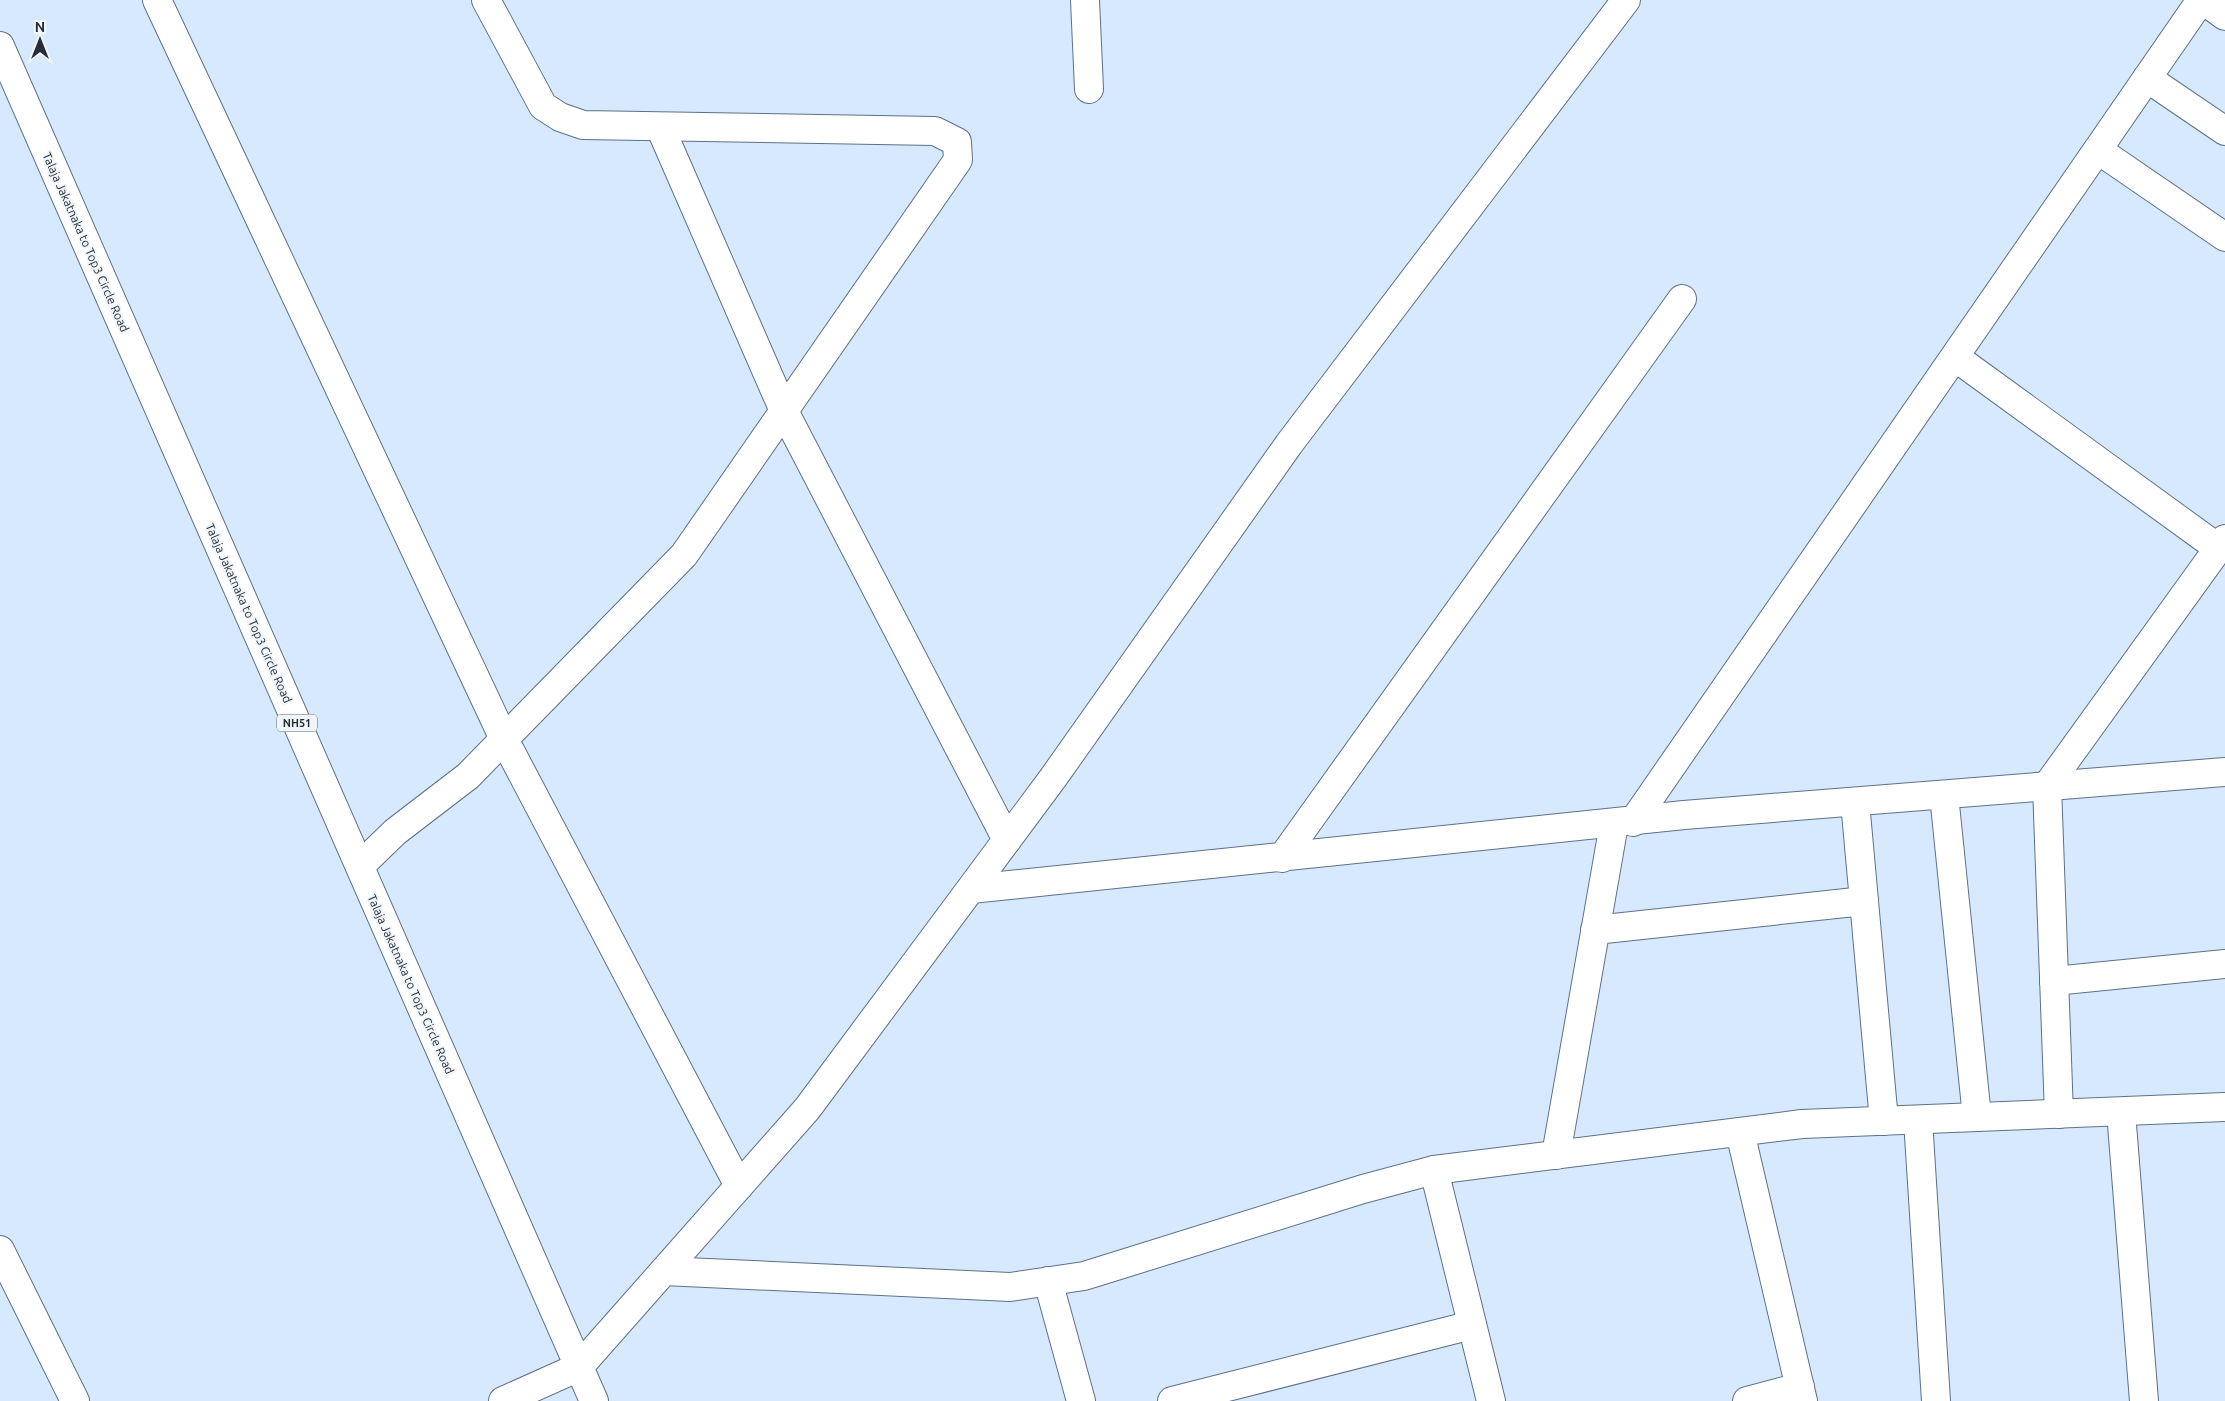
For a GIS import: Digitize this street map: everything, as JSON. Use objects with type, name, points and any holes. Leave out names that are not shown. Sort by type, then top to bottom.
[{"type":"main road","points":[[158,0],[504,739],[739,1186]]},
{"type":"main road","points":[[360,866],[395,832],[468,776],[684,555],[958,160],[957,142],[935,132],[582,125],[560,117],[543,106],[486,0]]},
{"type":"main road","points":[[1085,0],[1089,89]]},
{"type":"main road","points":[[503,1401],[579,1367],[807,1109],[1053,778],[1290,444],[1626,0]]},
{"type":"main road","points":[[1556,1155],[1595,930],[1624,823],[1955,357],[2202,0],[2225,16]]},
{"type":"main road","name":"Talaja Jakatnaka to Top3 Circle Road","points":[[0,46],[594,1401]]},
{"type":"main road","points":[[2147,78],[2225,131]]},
{"type":"main road","points":[[660,127],[784,411],[1007,840]]},
{"type":"main road","points":[[2098,150],[2225,237]]},
{"type":"main road","points":[[1282,858],[1682,299]]},
{"type":"main road","points":[[1955,357],[2221,544],[2047,786],[2059,1114]]},
{"type":"main road","points":[[971,889],[1624,823],[1684,815],[2225,772]]},
{"type":"main road","points":[[1944,795],[1977,1117]]},
{"type":"main road","points":[[1855,802],[1884,1121]]},
{"type":"main road","points":[[1595,930],[1864,901]]},
{"type":"main road","points":[[2054,981],[2225,964]]},
{"type":"main road","points":[[664,1271],[1010,1287],[1084,1276],[1363,1189],[1434,1170],[1802,1124],[2225,1107]]},
{"type":"main road","points":[[2121,1112],[2144,1401]]},
{"type":"main road","points":[[1918,1120],[1936,1401]]},
{"type":"main road","points":[[1740,1132],[1801,1394],[1747,1401]]},
{"type":"main road","points":[[1434,1170],[1491,1401]]},
{"type":"main road","points":[[0,1250],[12,1300],[75,1401]]},
{"type":"main road","points":[[1048,1281],[1081,1401]]},
{"type":"main road","points":[[1172,1401],[1472,1325]]}]
